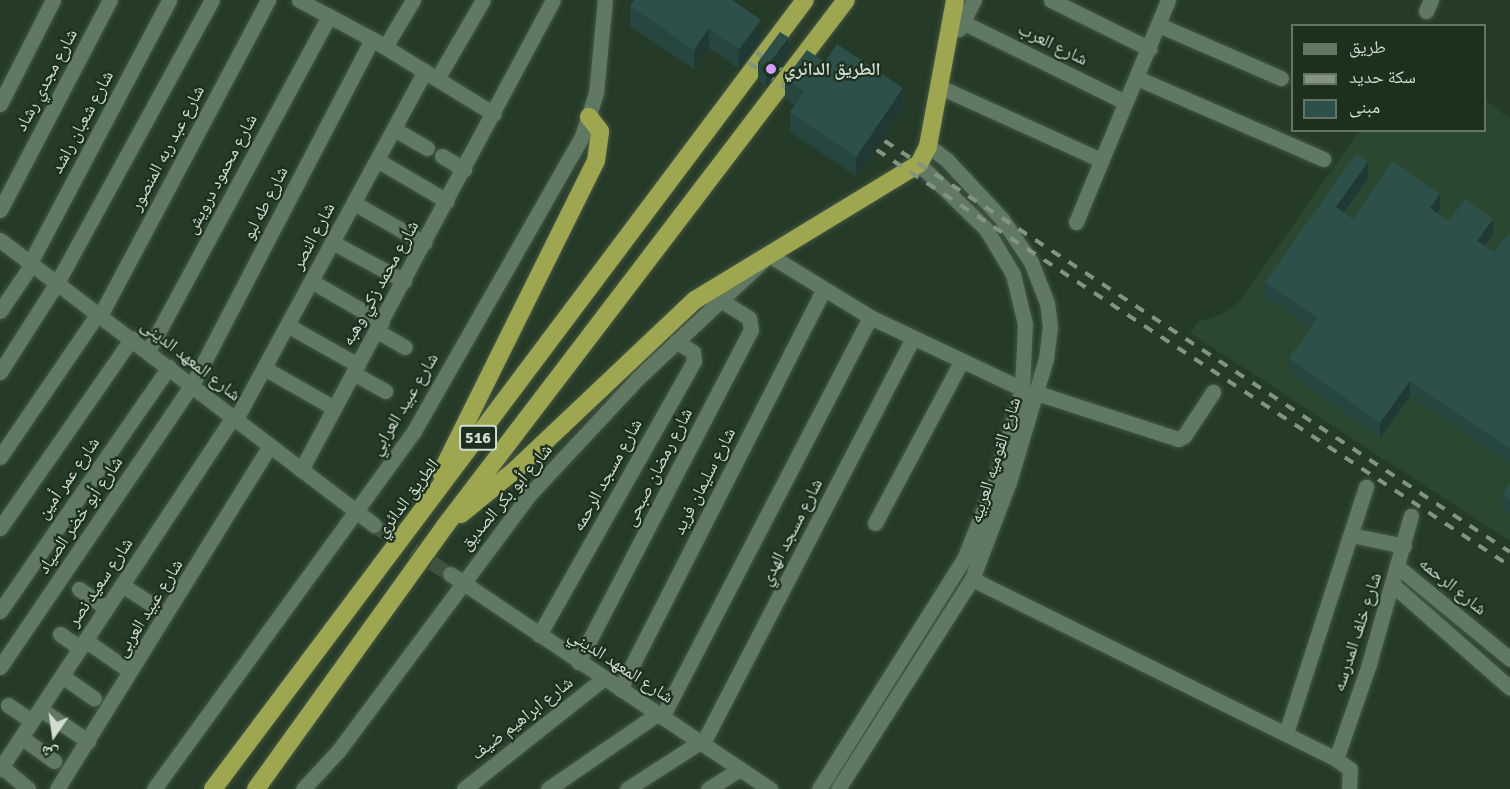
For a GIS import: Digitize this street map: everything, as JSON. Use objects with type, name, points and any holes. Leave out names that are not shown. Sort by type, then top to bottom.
[{"type":"highway","name":"516","points":[[256,789],[445,526],[846,0]]},
{"type":"highway","name":"الطريق الدائري","points":[[213,789],[414,525],[802,4]]},
{"type":"highway","points":[[445,526],[514,471],[695,300],[919,164],[928,146],[956,12]]},
{"type":"highway","points":[[414,525],[596,161],[600,131],[590,117]]},
{"type":"street","points":[[0,104],[54,0]]},
{"type":"street","name":"شارع مجدي رشاد","points":[[0,210],[110,0]]},
{"type":"street","name":"شارع شعبان راشد","points":[[0,311],[31,263],[169,0]]},
{"type":"street","points":[[0,372],[58,281],[212,0]]},
{"type":"street","name":"شارع عبد ربه المنصور","points":[[0,457],[100,313],[268,0]]},
{"type":"street","name":"شارع طه لبو","points":[[192,385],[379,43],[413,0]]},
{"type":"street","name":"شارع النصر","points":[[235,418],[394,129],[483,0]]},
{"type":"street","name":"شارع محمد زكي وهبه","points":[[301,470],[494,114],[553,0]]},
{"type":"street","name":"شارع عبيد العرابي","points":[[154,789],[357,513],[414,431],[590,117],[599,77],[605,0]]},
{"type":"street","points":[[956,12],[974,0]]},
{"type":"street","points":[[1051,0],[1150,49]]},
{"type":"street","points":[[1076,222],[1099,159],[1150,49],[1168,0]]},
{"type":"street","points":[[303,1],[379,43],[494,114]]},
{"type":"street","name":"شارع العرب","points":[[956,12],[1125,102]]},
{"type":"street","name":"شارع محمود درويش","points":[[148,351],[329,16]]},
{"type":"street","points":[[1159,25],[1281,78]]},
{"type":"street","points":[[1137,78],[1323,159]]},
{"type":"street","points":[[940,87],[1099,159]]},
{"type":"street","points":[[394,129],[427,148]]},
{"type":"street","name":"شارع القوميه العربيه","points":[[838,789],[972,579],[1009,482],[1037,393],[1050,327],[1047,303],[1031,262],[1002,219],[946,159],[928,146]]},
{"type":"street","points":[[442,156],[464,169]]},
{"type":"street","points":[[377,159],[447,201]]},
{"type":"street","name":"شارع القوميه العربيه","points":[[819,789],[964,559],[987,506],[1022,389],[1026,324],[1013,274],[986,229],[919,164]]},
{"type":"street","points":[[354,203],[424,243]]},
{"type":"street","points":[[332,242],[404,281]]},
{"type":"street","name":"شارع المعهد الدينى","points":[[3,248],[58,281],[357,513]]},
{"type":"street","points":[[769,255],[823,291],[870,316],[961,362],[1022,389]]},
{"type":"street","name":"شارع أبو بكر الصديق","points":[[303,789],[339,750],[456,578],[528,496],[676,340],[769,255]]},
{"type":"street","points":[[311,281],[379,326],[405,347]]},
{"type":"street","name":"شارع سليمان فريد","points":[[620,689],[823,291]]},
{"type":"street","name":"شارع رمضان صبحى","points":[[578,662],[751,330],[748,318],[720,300]]},
{"type":"street","points":[[548,789],[659,715],[870,316]]},
{"type":"street","points":[[287,325],[356,369],[385,391]]},
{"type":"street","points":[[0,528],[132,338]]},
{"type":"street","name":"شارع مسجد الهدي","points":[[701,743],[913,338]]},
{"type":"street","name":"شارع مسجد الرحمه","points":[[539,635],[694,361],[693,351],[676,340]]},
{"type":"street","points":[[874,523],[961,362]]},
{"type":"street","name":"شارع عمر أمين","points":[[0,611],[169,367]]},
{"type":"street","points":[[264,368],[334,408]]},
{"type":"street","name":"شارع أبو خضر الصياد","points":[[0,667],[192,385]]},
{"type":"street","points":[[1037,393],[1178,439],[1184,436],[1213,392]]},
{"type":"street","name":"شارع سعيد نصر","points":[[2,763],[235,418]]},
{"type":"street","name":"شارع عبيد العربى","points":[[57,789],[270,446]]},
{"type":"street","points":[[1286,734],[1366,488]]},
{"type":"street","points":[[357,513],[374,525]]},
{"type":"street","name":"شارع خلف المدرسه","points":[[1336,759],[1394,586],[1411,516]]},
{"type":"street","points":[[1351,535],[1404,546]]},
{"type":"street","name":"شارع الرحمه","points":[[1398,567],[1510,659]]},
{"type":"street","name":"شارع المعهد الديني","points":[[456,578],[770,789]]},
{"type":"street","points":[[972,579],[1336,759],[1350,769],[1349,789]]},
{"type":"street","points":[[122,585],[151,604]]},
{"type":"street","points":[[1394,586],[1510,688]]},
{"type":"street","points":[[79,589],[106,608]]},
{"type":"street","points":[[60,634],[121,665]]},
{"type":"street","points":[[62,676],[94,698]]},
{"type":"street","name":"شارع ابراهيم ضيف","points":[[464,789],[604,678]]},
{"type":"street","points":[[8,705],[36,715],[88,741]]},
{"type":"street","points":[[21,737],[54,761]]},
{"type":"street","points":[[627,789],[701,743]]},
{"type":"street","points":[[2,763],[28,789]]},
{"type":"street","points":[[708,789],[740,769]]},
{"type":"shaded area","points":[[1486,101],[1510,119],[1510,541],[1190,333],[1199,321],[1220,315],[1240,301],[1358,132],[1486,132]]},
{"type":"building","points":[[634,0],[732,0],[761,20],[739,49],[709,28],[694,50],[630,6]]},
{"type":"building","points":[[780,32],[788,37],[766,67],[758,62]]},
{"type":"building","points":[[837,44],[903,88],[856,157],[790,112],[804,92],[785,79],[807,50],[825,62]]},
{"type":"building","points":[[1356,154],[1368,162],[1336,207],[1353,219],[1392,161],[1440,194],[1430,208],[1449,221],[1465,199],[1493,219],[1477,241],[1494,252],[1508,234],[1510,236],[1510,449],[1410,381],[1380,423],[1289,358],[1318,318],[1265,282]]},
{"type":"building","points":[[1510,482],[1510,500],[1502,495]]},
{"type":"tunnel","points":[[374,525],[450,574]]},
{"type":"railway","points":[[740,41],[802,84]]},
{"type":"railway","points":[[732,51],[799,97]]},
{"type":"railway","points":[[868,130],[1510,552]]},
{"type":"railway","points":[[860,139],[1510,566]]},
{"type":"place","name":"الطريق الدائري","points":[[771,69]]}]
